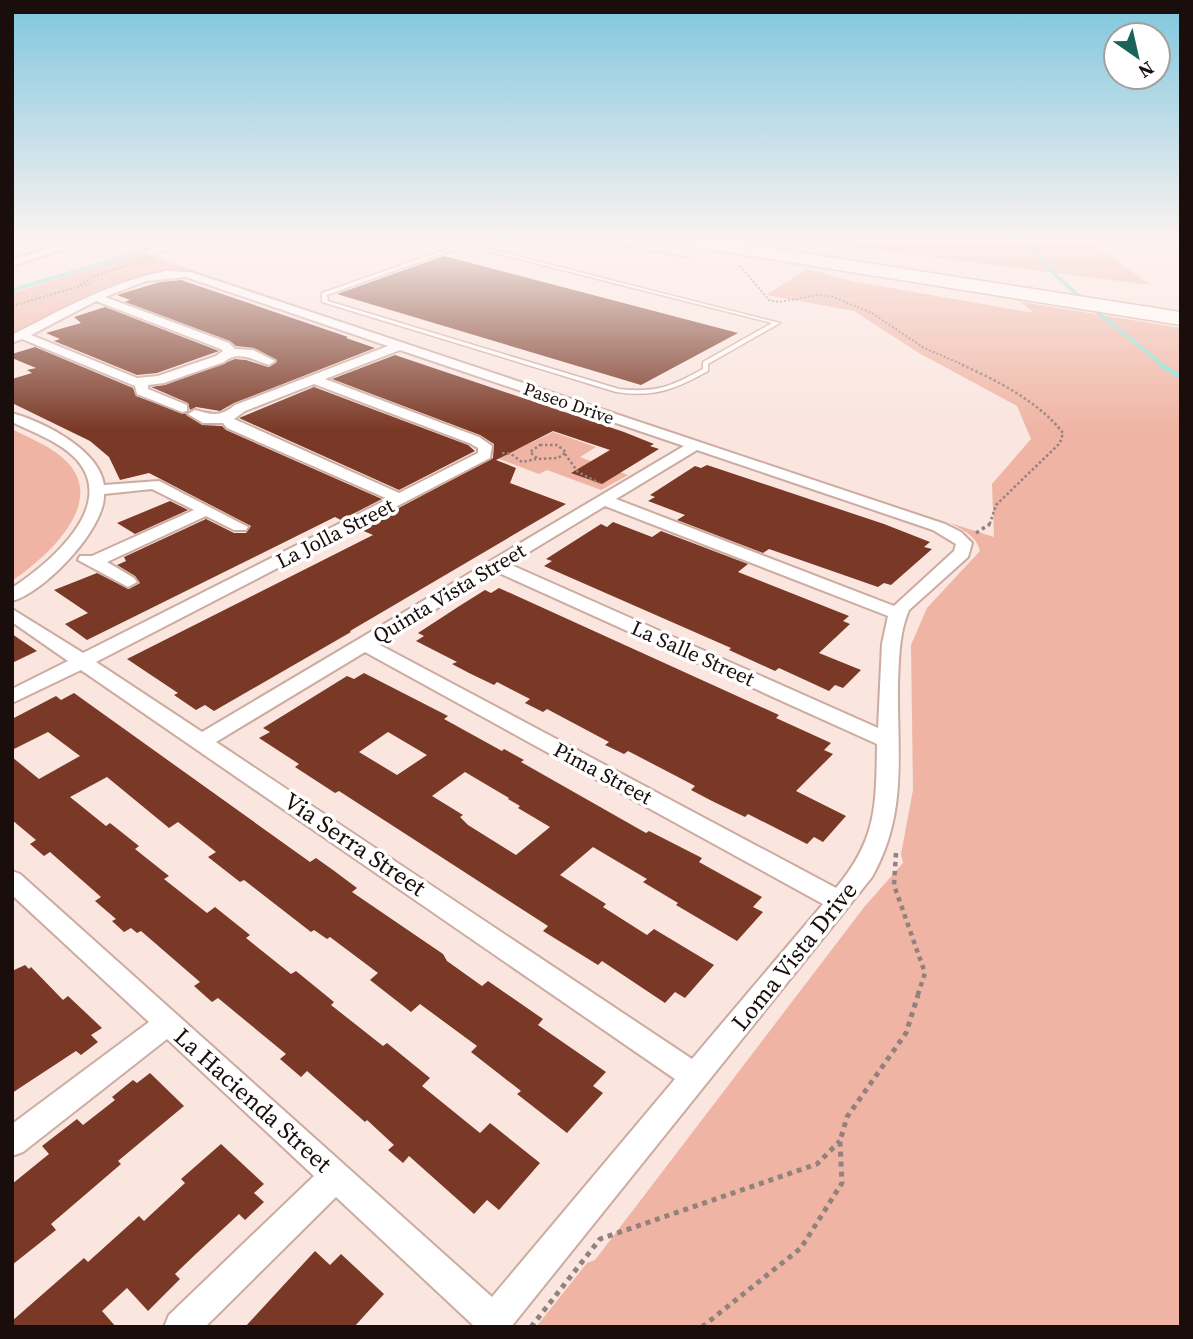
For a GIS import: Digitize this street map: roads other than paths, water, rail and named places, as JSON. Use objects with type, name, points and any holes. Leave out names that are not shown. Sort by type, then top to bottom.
[{"type":"highway","points":[[1099,304],[1181,319]]},
{"type":"street","points":[[17,337],[78,304]]},
{"type":"street","points":[[116,304],[225,346],[229,353]]},
{"type":"street","name":"Paseo Drive","points":[[276,304],[939,527],[960,538],[965,546],[962,553],[896,613]]},
{"type":"street","points":[[17,337],[141,382],[167,378],[229,353],[249,353],[269,361]]},
{"type":"street","points":[[226,419],[240,408],[398,346]]},
{"type":"street","name":"La Jolla Street","points":[[12,697],[481,459],[486,452],[485,446],[313,379]]},
{"type":"street","points":[[141,382],[142,391],[208,420],[226,419],[232,425],[401,499]]},
{"type":"street","points":[[12,417],[79,454],[93,473],[96,490],[89,521],[62,557],[12,596]]},
{"type":"street","name":"Quinta Vista Street","points":[[203,741],[496,565],[608,493],[695,445]]},
{"type":"street","points":[[96,490],[154,484],[240,527]]},
{"type":"street","points":[[608,493],[896,613]]},
{"type":"street","points":[[94,561],[206,510]]},
{"type":"street","points":[[62,557],[94,561],[128,582]]},
{"type":"street","name":"La Salle Street","points":[[496,565],[889,741]]},
{"type":"street","name":"Loma Vista Drive","points":[[491,1324],[864,871],[877,846],[885,816],[889,671],[896,613]]},
{"type":"street","name":"Via Serra Street","points":[[12,614],[695,1077]]},
{"type":"street","name":"Pima Street","points":[[365,644],[841,902]]},
{"type":"street","name":"La Hacienda Street","points":[[12,880],[337,1175],[491,1324]]},
{"type":"street","points":[[12,1142],[168,1023]]},
{"type":"street","points":[[181,1327],[337,1175]]},
{"type":"lane","points":[[333,304],[618,391],[647,395],[668,391],[706,370],[705,363],[776,323],[703,304]]},
{"type":"waterway","points":[[1091,307],[1164,366]]},
{"type":"waterway","points":[[1161,365],[1181,377]]}]
